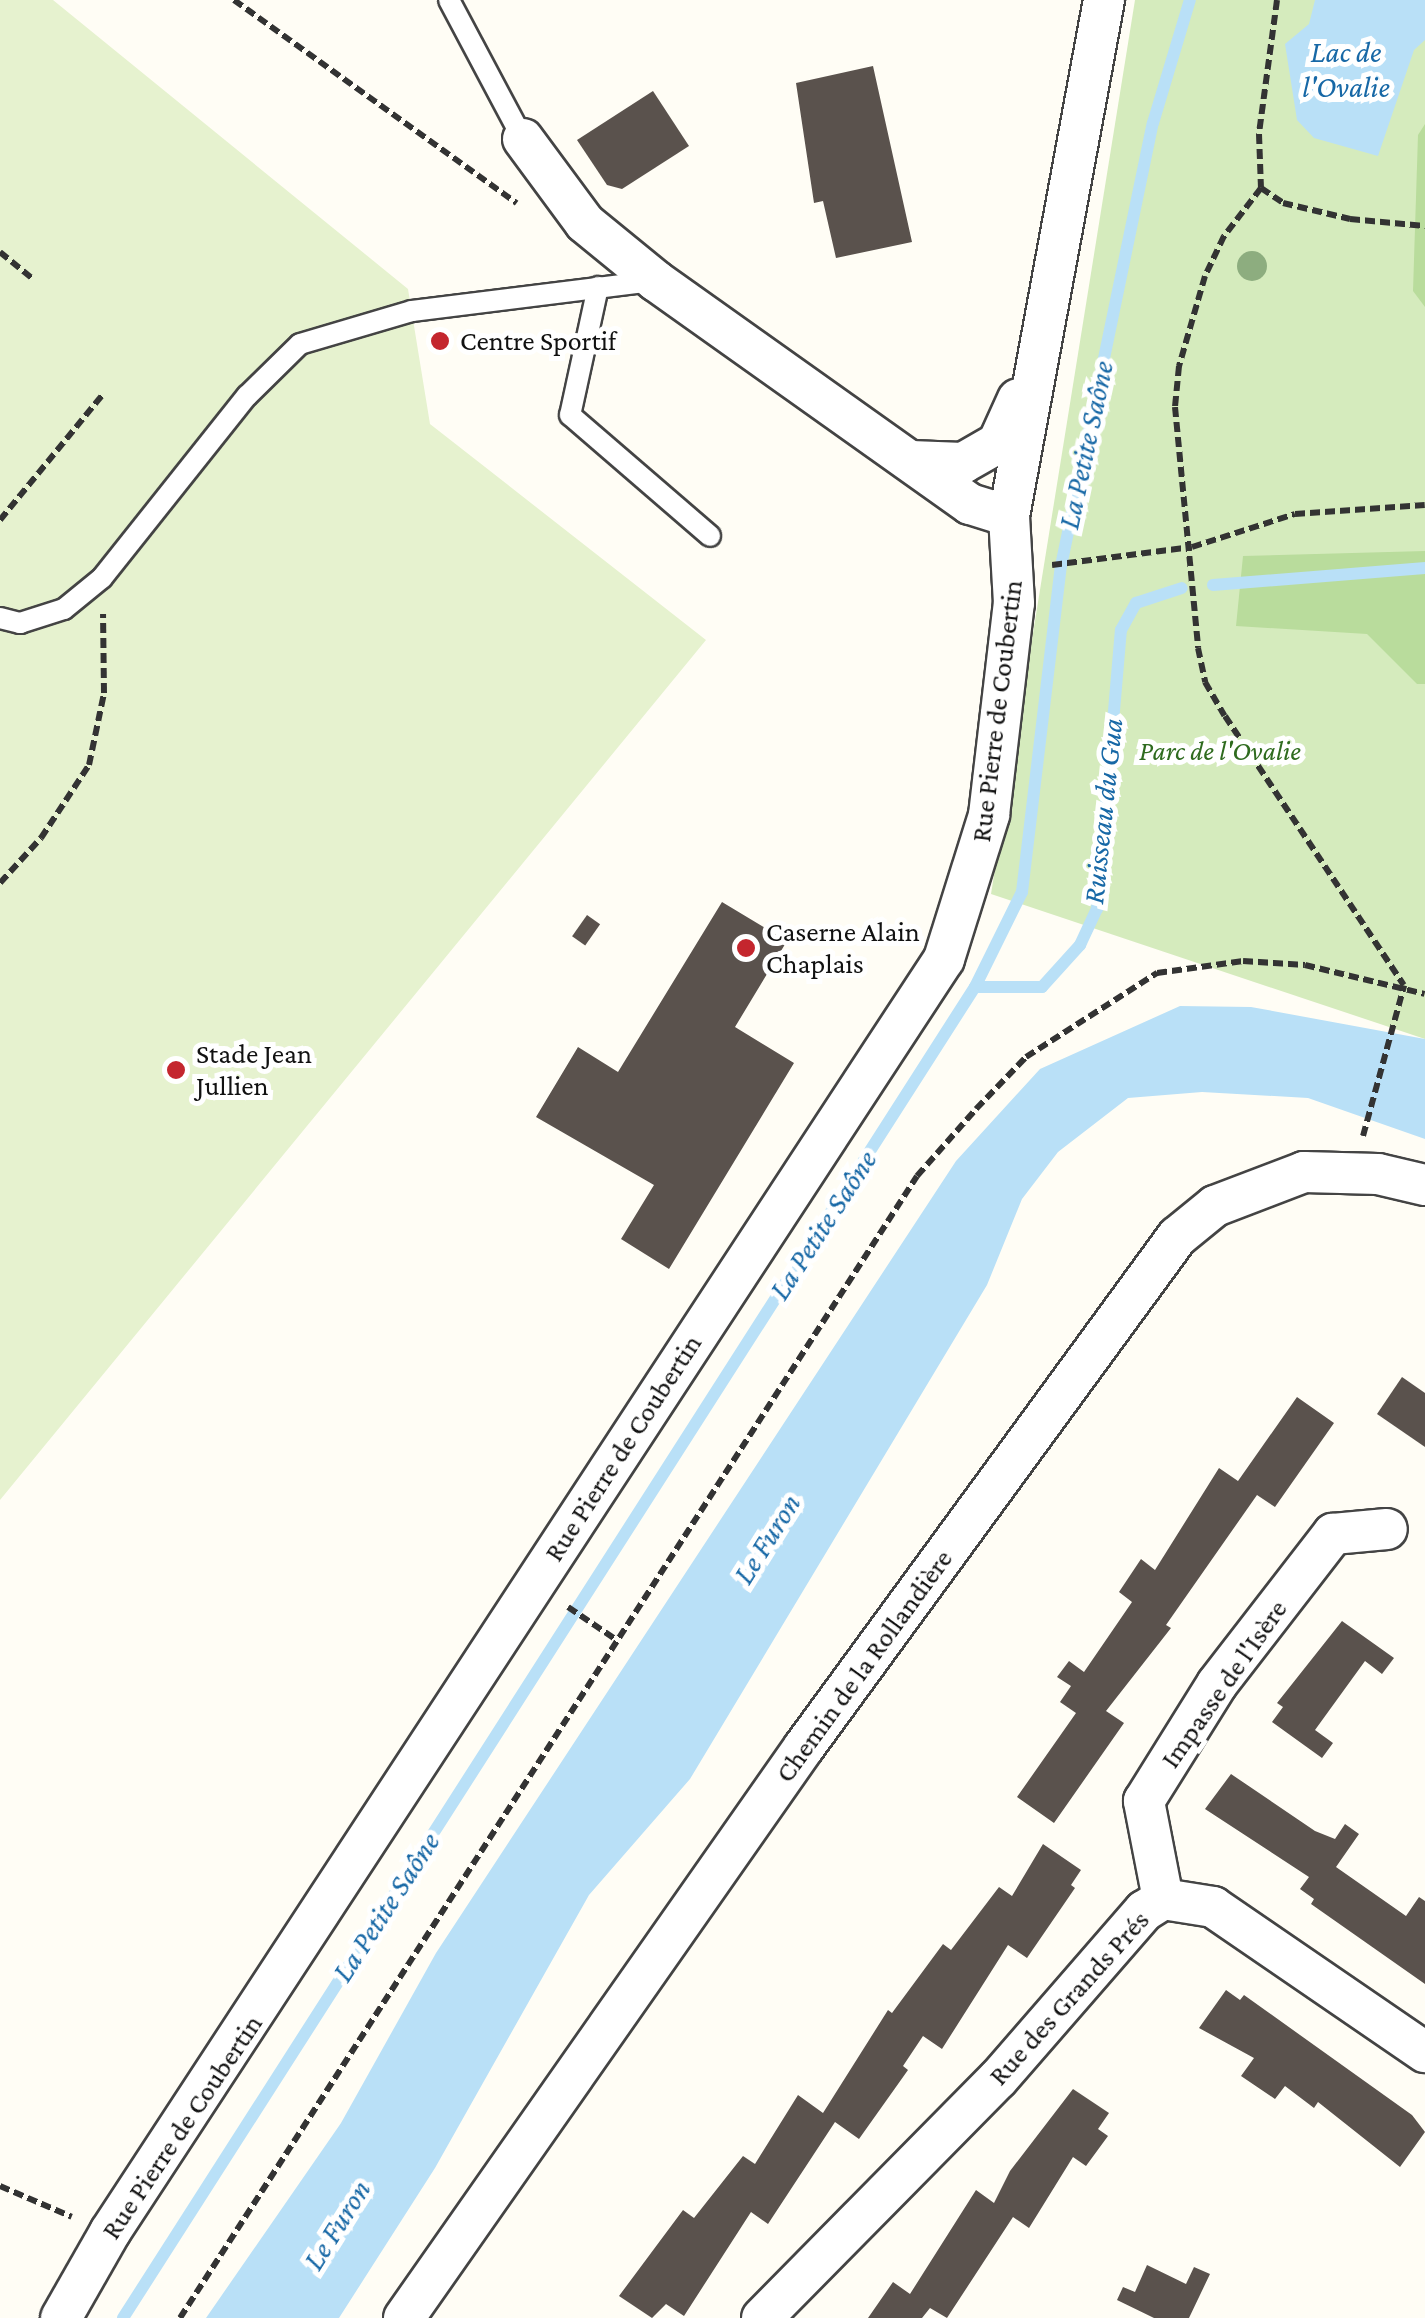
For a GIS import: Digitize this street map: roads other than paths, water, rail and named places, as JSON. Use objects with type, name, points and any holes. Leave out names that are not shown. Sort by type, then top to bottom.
[{"type":"street","name":"Rue Pierre de Coubertin","points":[[62,2318],[110,2232],[944,959],[989,815],[1014,603],[1009,516],[1104,0]]},
{"type":"street","points":[[523,139],[585,223],[656,280],[970,504],[1009,516]]},
{"type":"street","name":"Rue Pierre de Coubertin","points":[[910,461],[964,463],[998,443],[1035,364]]},
{"type":"street","name":"Chemin de la Rollandière","points":[[404,2318],[804,1746],[1177,1237],[1214,1206],[1304,1172],[1378,1174],[1425,1186]]},
{"type":"street","name":"Impasse de l'Isère","points":[[1163,1899],[1144,1801],[1216,1684],[1332,1534],[1388,1530]]},
{"type":"street","name":"Rue des Grands Prés","points":[[762,2318],[998,2079],[1144,1911],[1163,1899],[1213,1907],[1425,2052]]},
{"type":"lane","points":[[450,0],[523,139]]},
{"type":"lane","points":[[0,618],[20,623],[64,609],[102,578],[247,396],[300,344],[369,319],[656,280]]},
{"type":"lane","points":[[598,287],[570,415],[710,536]]},
{"type":"water","name":"Lac de l'Ovalie","points":[[1315,0],[1425,0],[1425,40],[1414,50],[1378,156],[1314,138],[1297,120],[1285,44],[1309,24]]},
{"type":"water","name":"Le Furon","points":[[1180,1006],[1251,1007],[1425,1039],[1425,1139],[1308,1098],[1202,1092],[1128,1098],[1058,1152],[1022,1199],[987,1285],[690,1779],[589,1895],[435,2168],[339,2318],[206,2318],[341,2123],[436,1953],[956,1161],[1040,1069]]},
{"type":"waterway","name":"La Petite Saône","points":[[123,2318],[975,987],[1022,892],[1061,566],[1153,123],[1190,0]]},
{"type":"waterway","name":"Ruisseau du Gua","points":[[1213,585],[1425,568]]},
{"type":"waterway","name":"Ruisseau du Gua","points":[[975,987],[1042,987],[1080,945],[1097,909],[1121,630],[1136,603],[1182,588]]},
{"type":"place","name":"Centre Sportif","points":[[440,341]]},
{"type":"place","name":"Caserne Alain Chaplais","points":[[746,948]]},
{"type":"place","name":"Stade Jean Jullien","points":[[176,1070]]},
{"type":"park label","name":"Parc de l'Ovalie","points":[[1220,751]]}]
